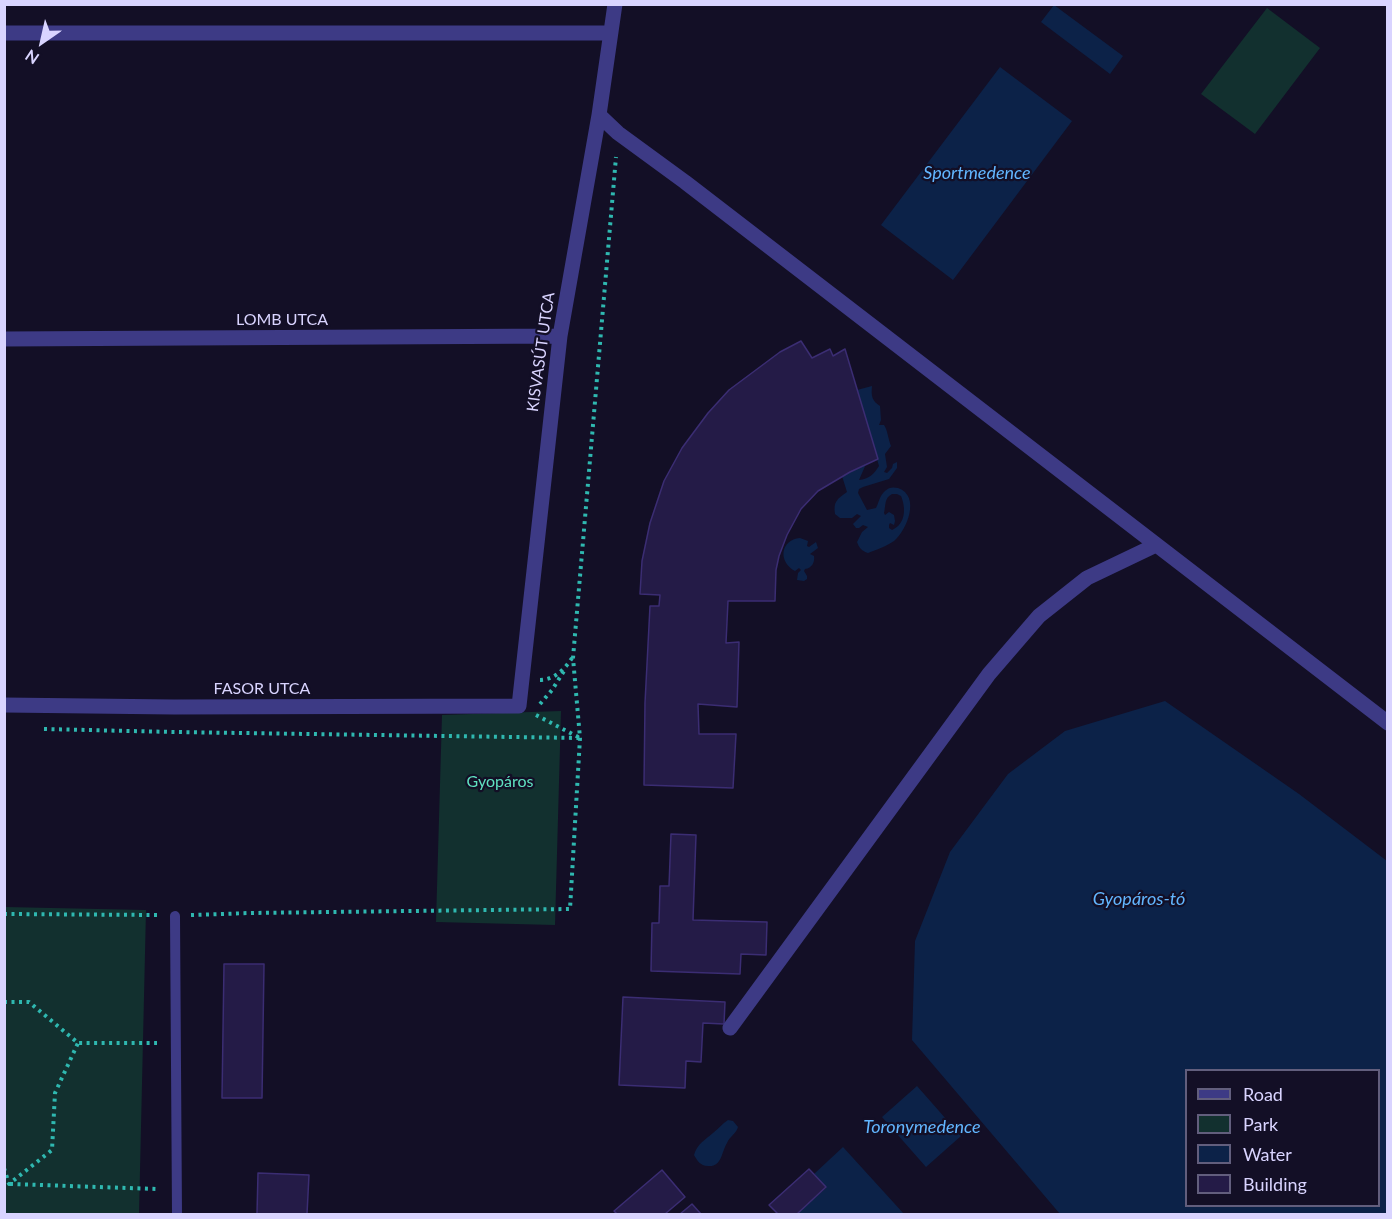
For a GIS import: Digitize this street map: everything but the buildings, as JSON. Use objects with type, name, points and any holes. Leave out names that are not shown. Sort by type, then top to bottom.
[{"type":"street","name":"KISVASÚT UTCA","points":[[519,706],[560,336],[599,115],[615,4]]},
{"type":"street","points":[[4,33],[610,33]]},
{"type":"street","points":[[599,115],[618,133],[686,182],[1388,723]]},
{"type":"street","name":"LOMB UTCA","points":[[4,339],[560,336]]},
{"type":"street","points":[[730,1028],[989,674],[1039,616],[1087,579],[1156,545]]},
{"type":"street","name":"FASOR UTCA","points":[[4,705],[519,706]]},
{"type":"lane","points":[[175,916],[177,1215]]},
{"type":"path","points":[[4,914],[175,916],[570,909],[580,738],[573,658],[618,133]]},
{"type":"path","points":[[519,706],[540,704],[564,670]]},
{"type":"path","points":[[519,706],[580,738]]},
{"type":"path","points":[[38,729],[580,738]]},
{"type":"path","points":[[4,1002],[29,1002],[78,1043],[176,1043]]},
{"type":"path","points":[[9,1184],[52,1150],[55,1093],[78,1043]]},
{"type":"path","points":[[4,1168],[9,1184]]},
{"type":"path","points":[[9,1184],[177,1190]]},
{"type":"green space","points":[[1267,8],[1320,48],[1255,134],[1201,94]]},
{"type":"green space","name":"Gyopáros","points":[[561,711],[555,925],[436,922],[442,715]]},
{"type":"green space","points":[[5,907],[146,910],[139,1214],[5,1214]]},
{"type":"water","points":[[1054,5],[1123,56],[1110,74],[1041,22]]},
{"type":"water","name":"Sportmedence","points":[[1000,67],[1072,121],[953,280],[881,225]]},
{"type":"water","points":[[872,386],[873,398],[880,406],[879,425],[884,425],[891,446],[885,454],[887,467],[884,472],[887,473],[897,462],[897,468],[889,479],[863,487],[858,493],[867,510],[876,508],[882,494],[891,488],[898,488],[905,492],[910,505],[907,522],[899,536],[888,545],[868,553],[861,549],[857,542],[862,532],[868,527],[863,525],[856,528],[853,524],[861,516],[857,514],[852,518],[840,518],[835,514],[836,501],[847,492],[842,476],[866,464],[859,480],[866,479],[879,466],[857,390]],"holes":[[[892,494],[897,494],[903,501],[904,515],[900,524],[892,530],[889,525],[890,523],[894,525],[894,515],[889,512],[885,515],[884,513],[888,498]]]},
{"type":"water","points":[[800,538],[808,541],[807,546],[809,547],[816,542],[818,548],[810,554],[814,556],[814,560],[811,566],[804,571],[807,579],[804,581],[797,580],[801,570],[799,568],[795,571],[784,557],[788,543]]},
{"type":"water","name":"Gyopáros-tó","points":[[1165,701],[1299,794],[1387,861],[1387,1214],[1060,1214],[912,1040],[915,941],[950,852],[1008,774],[1065,731]]},
{"type":"water","name":"Toronymedence","points":[[917,1086],[961,1136],[926,1167],[882,1117]]},
{"type":"water","points":[[728,1120],[733,1121],[738,1127],[728,1141],[719,1162],[713,1166],[701,1164],[694,1155],[697,1148]]},
{"type":"water","points":[[843,1147],[904,1214],[797,1214],[826,1188],[814,1174]]}]
